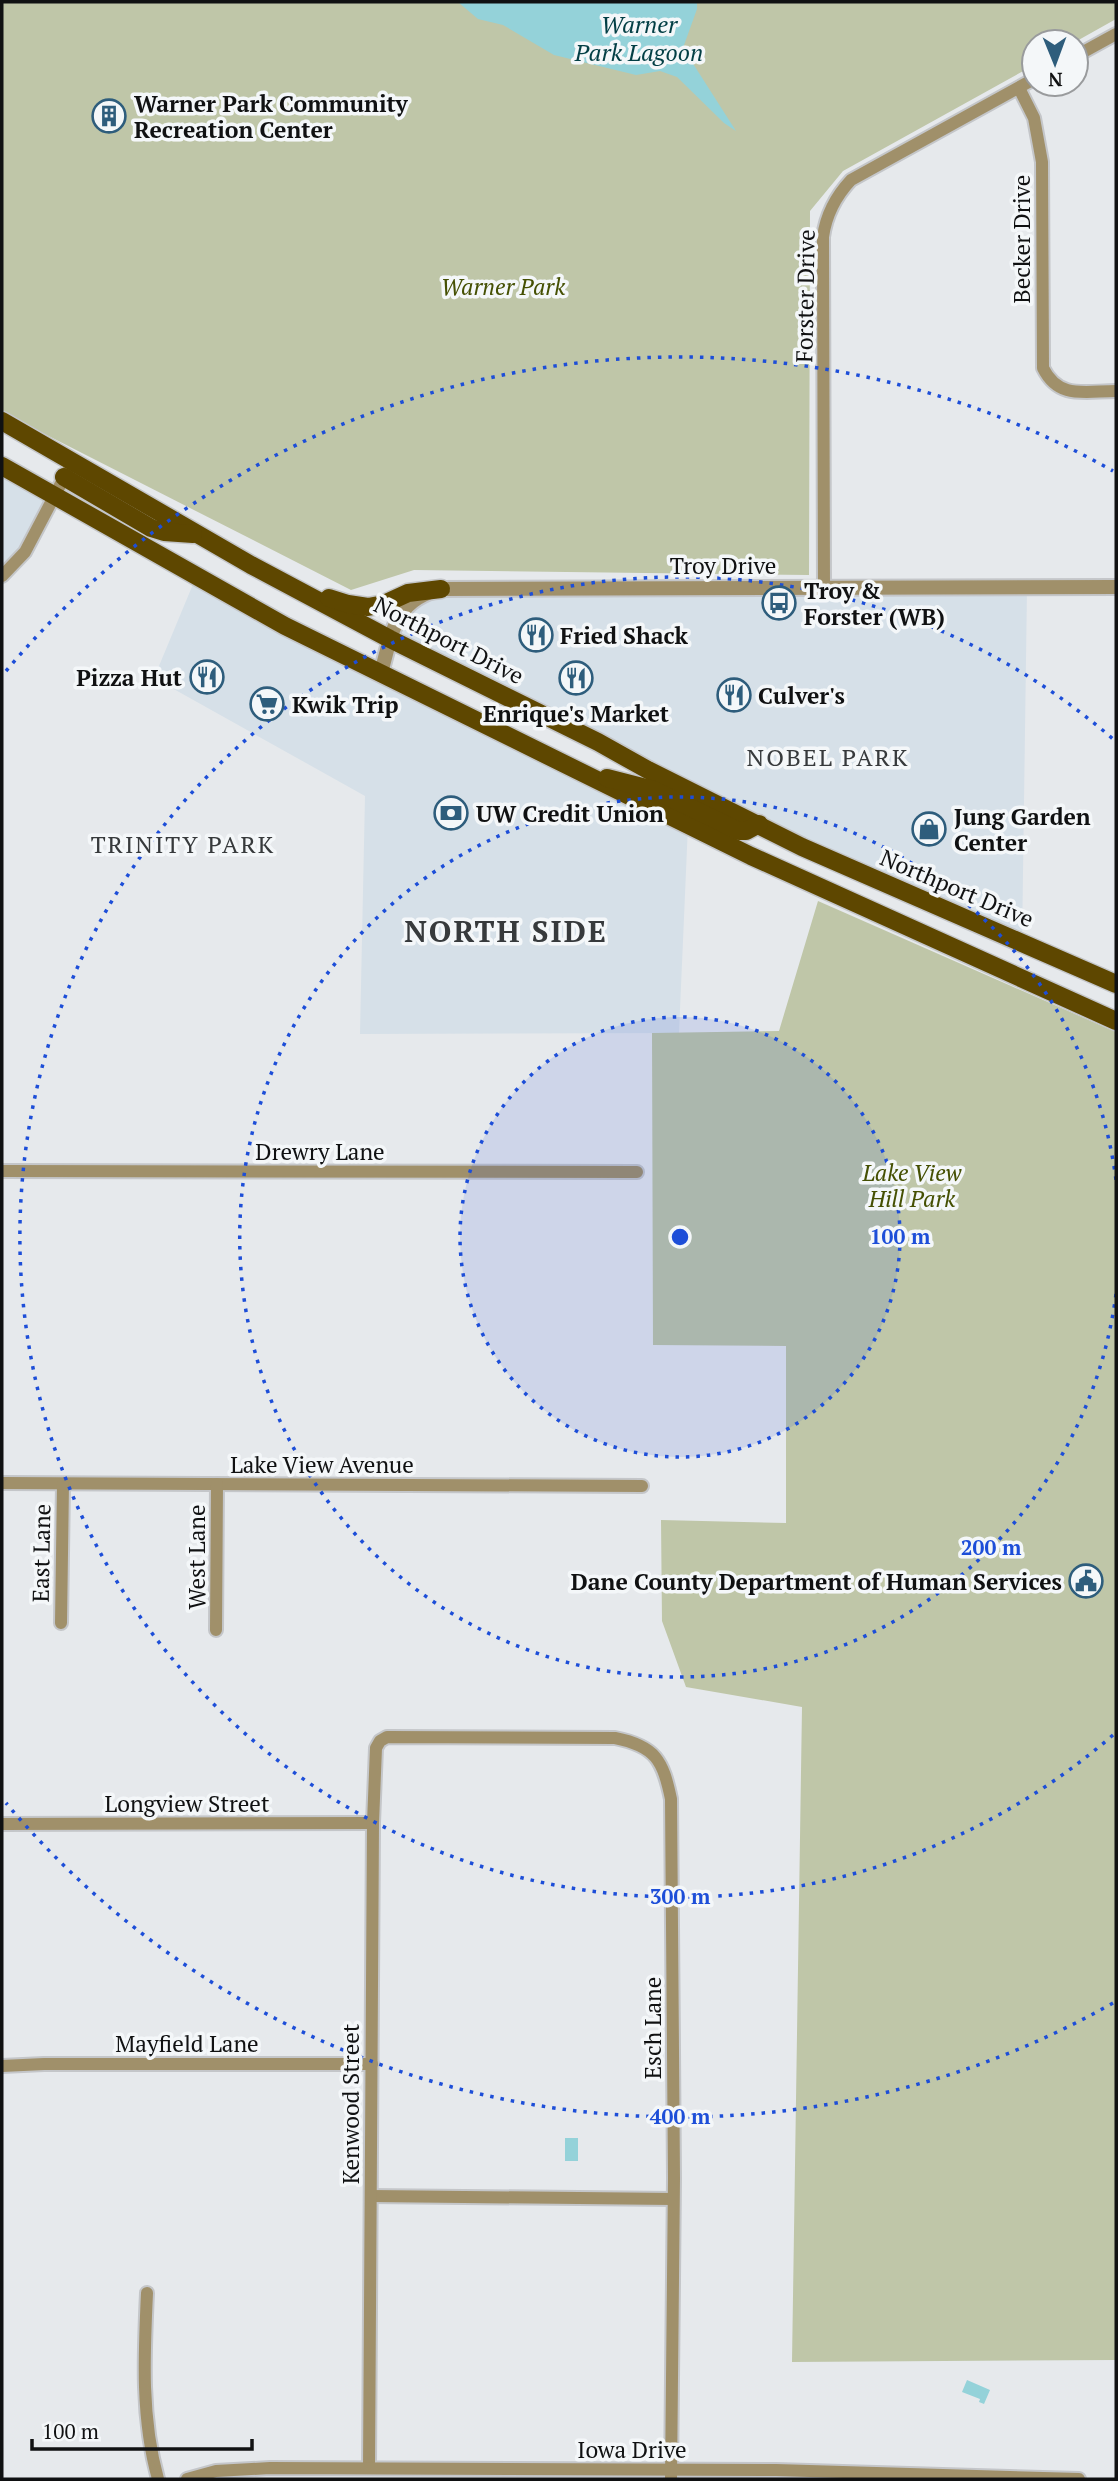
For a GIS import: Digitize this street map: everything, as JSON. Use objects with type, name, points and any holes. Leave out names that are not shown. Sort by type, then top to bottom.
[{"type":"main road","points":[[2,421],[68,470]]},
{"type":"main road","points":[[2,466],[285,626],[751,856],[1116,1021]]},
{"type":"main road","name":"Northport Drive","points":[[68,470],[152,527],[164,532],[197,535],[390,639],[758,824],[874,879],[1116,984]]},
{"type":"main road","points":[[251,565],[331,598],[359,606],[375,606],[408,593],[441,589]]},
{"type":"main road","points":[[583,772],[654,790],[739,831],[746,831],[758,824]]},
{"type":"street","points":[[1090,48],[1116,34]]},
{"type":"street","name":"Becker Drive","points":[[1019,88],[1039,133],[1042,162],[1043,368],[1049,381],[1060,389],[1116,391]]},
{"type":"street","name":"Forster Drive","points":[[824,588],[823,237],[829,212],[851,180],[1019,88]]},
{"type":"street","points":[[2,576],[25,552],[68,470]]},
{"type":"street","name":"Troy Drive","points":[[381,673],[390,639],[411,601],[425,593],[441,589],[1116,587]]},
{"type":"street","name":"Drewry Lane","points":[[2,1171],[637,1172]]},
{"type":"street","name":"Lake View Avenue","points":[[2,1483],[642,1486]]},
{"type":"street","name":"East Lane","points":[[61,1623],[63,1484]]},
{"type":"street","name":"West Lane","points":[[216,1630],[217,1484]]},
{"type":"street","name":"Esch Lane","points":[[380,1741],[387,1737],[615,1738],[638,1744],[662,1764],[672,1809],[671,2474]]},
{"type":"street","name":"Kenwood Street","points":[[369,2469],[373,1823],[374,1758],[380,1741]]},
{"type":"street","name":"Longview Street","points":[[2,1824],[373,1823]]},
{"type":"street","name":"Mayfield Lane","points":[[2,2066],[372,2064]]},
{"type":"street","points":[[371,2196],[673,2199]]},
{"type":"street","points":[[147,2293],[144,2353],[146,2421],[158,2479]]},
{"type":"street","name":"Iowa Drive","points":[[187,2479],[215,2471],[270,2468],[671,2474],[904,2473],[1079,2479]]},
{"type":"shaded area","points":[[2,466],[55,496],[2,576]]},
{"type":"shaded area","points":[[196,577],[688,825],[679,1033],[360,1034],[365,796],[154,678]]},
{"type":"shaded area","points":[[1027,588],[1022,943],[940,907],[390,639],[425,593]]},
{"type":"green space","name":"Warner Park","points":[[2,2],[1116,2],[1116,19],[1090,34],[1090,28],[1020,28],[1020,73],[843,171],[810,211],[809,575],[414,570],[351,590],[2,410]]},
{"type":"green space","name":"Lake View Hill Park","points":[[818,901],[1116,1032],[1116,2360],[792,2362],[802,1707],[686,1687],[662,1621],[661,1520],[786,1523],[786,1346],[653,1345],[652,1033],[779,1031]]},
{"type":"water","name":"Warner Park Lagoon","points":[[458,2],[697,2],[683,48],[736,131],[724,123],[677,77],[660,71],[636,75],[554,55],[503,25],[478,19]]},
{"type":"water","points":[[565,2138],[578,2138],[578,2161],[565,2161]]},
{"type":"water","points":[[967,2380],[990,2390],[984,2404],[979,2402],[980,2399],[962,2392]]},
{"type":"place","name":"Warner Park Community Recreation Center","points":[[109,116]]},
{"type":"place","name":"Troy & Forster (WB)","points":[[779,603]]},
{"type":"place","name":"Fried Shack","points":[[536,635]]},
{"type":"place","name":"Pizza Hut","points":[[207,677]]},
{"type":"place","name":"Enrique's Market","points":[[576,678]]},
{"type":"place","name":"Culver's","points":[[734,695]]},
{"type":"place","name":"Kwik Trip","points":[[267,704]]},
{"type":"place","name":"UW Credit Union","points":[[451,813]]},
{"type":"place","name":"Jung Garden Center","points":[[929,829]]},
{"type":"place","name":"Dane County Department of Human Services","points":[[1086,1581]]},
{"type":"district","name":"NOBEL PARK","points":[[828,757]]},
{"type":"district","name":"TRINITY PARK","points":[[183,844]]},
{"type":"district","name":"NORTH SIDE","points":[[506,931]]}]
